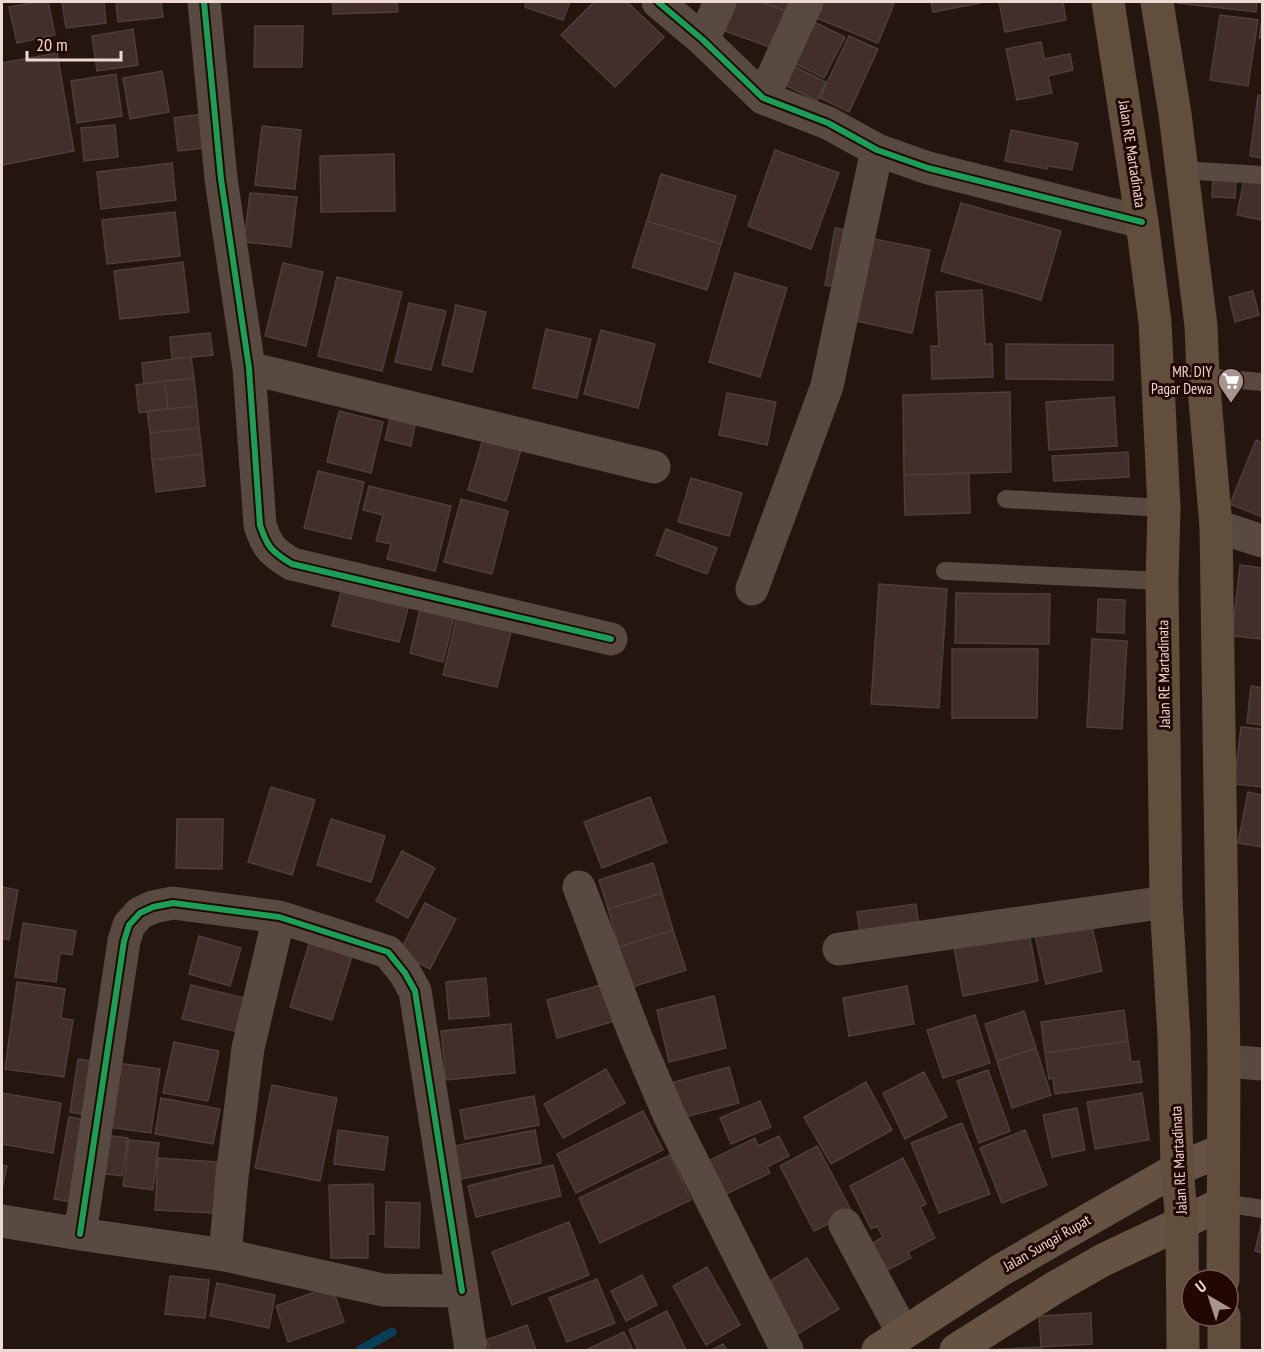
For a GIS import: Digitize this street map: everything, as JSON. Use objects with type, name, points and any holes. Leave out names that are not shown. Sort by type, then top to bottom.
[{"type":"highway","name":"Jalan RE Martadinata","points":[[1108,2],[1155,322],[1164,508],[1162,581],[1166,902],[1174,1036],[1176,1169],[1182,1222],[1183,1350]]},
{"type":"highway","points":[[1157,2],[1182,170],[1201,326],[1203,377],[1216,526],[1224,1061],[1223,1268]]},
{"type":"highway","points":[[1224,1328],[1224,1350]]},
{"type":"main road","name":"Jalan Sungai Rupat","points":[[890,1342],[1001,1270],[1176,1169],[1223,1150]]},
{"type":"main road","points":[[956,1350],[1103,1260],[1224,1203]]},
{"type":"street","points":[[204,2],[221,179],[249,368],[260,525],[264,538],[274,553],[292,564],[611,639]]},
{"type":"street","points":[[658,2],[703,40],[763,98],[828,123],[877,150],[928,168],[1142,222]]},
{"type":"street","points":[[703,40],[720,2]]},
{"type":"street","points":[[763,98],[807,2]]},
{"type":"street","points":[[752,588],[828,387],[877,150]]},
{"type":"street","points":[[249,368],[654,467]]},
{"type":"street","points":[[1216,526],[1263,541]]},
{"type":"street","points":[[579,887],[635,1035],[670,1117],[788,1350]]},
{"type":"street","points":[[839,949],[1166,902]]},
{"type":"street","points":[[80,1234],[124,942],[129,925],[140,913],[153,907],[173,903],[279,917],[388,952],[405,973],[415,991],[471,1350]]},
{"type":"street","points":[[225,1255],[248,1048],[279,917]]},
{"type":"street","points":[[1224,1061],[1263,1064]]},
{"type":"street","points":[[2,1221],[225,1255],[383,1290],[462,1291]]},
{"type":"street","points":[[845,1225],[890,1342]]},
{"type":"lane","points":[[1182,170],[1263,175]]},
{"type":"lane","points":[[1203,377],[1263,382]]},
{"type":"lane","points":[[1006,499],[1164,508]]},
{"type":"lane","points":[[945,571],[1162,581]]},
{"type":"lane","points":[[1224,1203],[1263,1209]]},
{"type":"building","points":[[48,2],[55,35],[17,43],[9,7]]},
{"type":"building","points":[[62,2],[104,2],[106,23],[66,28]]},
{"type":"building","points":[[116,2],[161,2],[163,17],[118,22]]},
{"type":"building","points":[[333,2],[397,2],[398,12],[333,14]]},
{"type":"building","points":[[526,2],[570,2],[563,20],[525,7]]},
{"type":"building","points":[[594,2],[627,2],[664,37],[615,87],[561,35]]},
{"type":"building","points":[[732,2],[761,2],[789,12],[775,49],[722,30]]},
{"type":"building","points":[[761,2],[792,2],[789,12]]},
{"type":"building","points":[[820,2],[888,2],[894,4],[878,43],[814,17]]},
{"type":"building","points":[[931,2],[985,2],[933,12]]},
{"type":"building","points":[[999,2],[1063,2],[1066,20],[1005,32]]},
{"type":"building","points":[[1178,2],[1257,2],[1256,12]]},
{"type":"building","points":[[1220,15],[1258,20],[1248,86],[1210,80]]},
{"type":"building","points":[[1262,18],[1262,38],[1259,38]]},
{"type":"building","points":[[810,20],[845,37],[824,78],[790,61]]},
{"type":"building","points":[[255,26],[303,26],[302,67],[254,67]]},
{"type":"building","points":[[133,29],[138,65],[97,71],[92,36]]},
{"type":"building","points":[[849,36],[878,49],[849,112],[820,98]]},
{"type":"building","points":[[1041,42],[1044,59],[1070,54],[1073,70],[1048,76],[1052,93],[1017,100],[1006,49]]},
{"type":"building","points":[[57,53],[74,151],[2,165],[2,63]]},
{"type":"building","points":[[794,66],[826,82],[817,101],[785,85]]},
{"type":"building","points":[[162,71],[169,112],[130,119],[123,78]]},
{"type":"building","points":[[116,74],[122,116],[77,123],[71,81]]},
{"type":"building","points":[[1258,95],[1262,96],[1262,158],[1250,156]]},
{"type":"building","points":[[210,113],[213,147],[178,151],[174,118]]},
{"type":"building","points":[[115,125],[118,157],[84,161],[81,128]]},
{"type":"building","points":[[262,126],[301,130],[295,189],[255,185]]},
{"type":"building","points":[[1011,130],[1078,143],[1072,170],[1048,166],[1047,169],[1005,161]]},
{"type":"building","points":[[775,150],[839,173],[811,249],[748,226]]},
{"type":"building","points":[[394,154],[395,211],[321,212],[320,156]]},
{"type":"building","points":[[172,163],[176,200],[101,209],[97,172]]},
{"type":"building","points":[[661,174],[736,196],[721,244],[647,221]]},
{"type":"building","points":[[1213,178],[1236,179],[1235,198],[1212,197]]},
{"type":"building","points":[[1244,180],[1262,183],[1262,220],[1237,215]]},
{"type":"building","points":[[250,193],[297,197],[291,247],[244,242]]},
{"type":"building","points":[[961,203],[1061,231],[1041,300],[941,271]]},
{"type":"building","points":[[175,212],[180,256],[107,264],[102,220]]},
{"type":"building","points":[[647,221],[721,244],[707,290],[632,267]]},
{"type":"building","points":[[835,228],[856,231],[846,288],[825,285]]},
{"type":"building","points":[[869,238],[930,250],[912,333],[851,320]]},
{"type":"building","points":[[183,262],[189,312],[120,319],[114,271]]},
{"type":"building","points":[[283,263],[323,272],[306,346],[265,336]]},
{"type":"building","points":[[735,273],[787,288],[760,377],[709,362]]},
{"type":"building","points":[[337,277],[402,292],[382,371],[318,356]]},
{"type":"building","points":[[982,290],[985,344],[992,344],[993,377],[932,379],[931,346],[939,346],[936,292]]},
{"type":"building","points":[[1253,291],[1259,315],[1235,322],[1229,297]]},
{"type":"building","points":[[409,303],[446,311],[431,370],[395,362]]},
{"type":"building","points":[[456,305],[486,312],[472,372],[442,365]]},
{"type":"building","points":[[546,329],[591,339],[577,398],[533,388]]},
{"type":"building","points":[[601,330],[655,344],[638,408],[584,394]]},
{"type":"building","points":[[210,333],[213,355],[172,359],[170,337]]},
{"type":"building","points":[[1006,344],[1113,345],[1113,380],[1006,379]]},
{"type":"building","points":[[191,357],[194,378],[144,384],[142,363]]},
{"type":"building","points":[[194,378],[197,406],[168,409],[165,381]]},
{"type":"building","points":[[165,381],[168,409],[139,413],[136,385]]},
{"type":"building","points":[[1010,392],[1011,472],[904,475],[903,395]]},
{"type":"building","points":[[727,393],[776,402],[767,445],[719,435]]},
{"type":"building","points":[[1114,397],[1117,446],[1049,450],[1046,402]]},
{"type":"building","points":[[197,406],[199,428],[150,433],[147,411]]},
{"type":"building","points":[[339,411],[383,422],[371,473],[327,462]]},
{"type":"building","points":[[391,414],[416,420],[411,446],[385,440]]},
{"type":"building","points":[[199,428],[202,454],[152,460],[150,433]]},
{"type":"building","points":[[484,436],[522,446],[506,501],[468,490]]},
{"type":"building","points":[[1256,440],[1262,443],[1262,517],[1230,504]]},
{"type":"building","points":[[1128,452],[1129,477],[1054,481],[1052,456]]},
{"type":"building","points":[[202,454],[205,486],[156,492],[152,460]]},
{"type":"building","points":[[318,471],[364,482],[351,539],[304,528]]},
{"type":"building","points":[[969,473],[970,513],[905,515],[904,475]]},
{"type":"building","points":[[691,478],[742,493],[729,536],[678,522]]},
{"type":"building","points":[[369,486],[451,506],[435,571],[387,559],[391,544],[376,541],[383,515],[363,510]]},
{"type":"building","points":[[461,499],[508,511],[492,574],[444,562]]},
{"type":"building","points":[[666,529],[717,548],[707,574],[656,555]]},
{"type":"building","points":[[1240,565],[1262,568],[1262,639],[1232,636]]},
{"type":"building","points":[[343,584],[410,600],[399,642],[332,626]]},
{"type":"building","points":[[879,584],[947,589],[939,708],[871,704]]},
{"type":"building","points":[[956,593],[1050,594],[1049,644],[955,643]]},
{"type":"building","points":[[1098,599],[1125,600],[1124,633],[1097,632]]},
{"type":"building","points":[[422,600],[456,608],[443,662],[410,653]]},
{"type":"building","points":[[459,607],[514,620],[497,687],[443,675]]},
{"type":"building","points":[[1092,639],[1127,641],[1122,729],[1087,727]]},
{"type":"building","points":[[952,649],[1038,649],[1037,718],[952,718]]},
{"type":"building","points":[[1251,686],[1262,688],[1262,725],[1247,723]]},
{"type":"building","points":[[1241,727],[1262,729],[1262,787],[1234,784]]},
{"type":"building","points":[[271,787],[315,800],[292,875],[248,862]]},
{"type":"building","points":[[1248,792],[1262,795],[1262,847],[1238,843]]},
{"type":"building","points":[[650,797],[667,842],[602,868],[584,822]]},
{"type":"building","points":[[177,819],[223,819],[222,869],[176,868]]},
{"type":"building","points":[[331,819],[385,836],[371,882],[317,865]]},
{"type":"building","points":[[402,851],[435,868],[408,918],[376,901]]},
{"type":"building","points":[[653,863],[662,893],[608,909],[599,880]]},
{"type":"building","points":[[2,887],[18,890],[9,940],[2,938]]},
{"type":"building","points":[[662,893],[673,930],[619,947],[608,909]]},
{"type":"building","points":[[425,903],[456,919],[430,969],[399,953]]},
{"type":"building","points":[[916,904],[920,934],[861,942],[857,912]]},
{"type":"building","points":[[1089,913],[1102,971],[1046,984],[1033,926]]},
{"type":"building","points":[[23,923],[76,931],[72,955],[60,953],[56,982],[15,977]]},
{"type":"building","points":[[1028,927],[1038,981],[963,996],[953,942]]},
{"type":"building","points":[[673,930],[686,970],[632,987],[619,947]]},
{"type":"building","points":[[312,934],[355,947],[332,1020],[290,1007]]},
{"type":"building","points":[[199,936],[241,948],[230,986],[189,974]]},
{"type":"building","points":[[486,978],[489,1016],[449,1019],[446,982]]},
{"type":"building","points":[[17,982],[65,989],[61,1018],[73,1020],[64,1077],[5,1069]]},
{"type":"building","points":[[608,983],[618,1020],[557,1038],[547,1000]]},
{"type":"building","points":[[191,985],[244,998],[235,1031],[182,1019]]},
{"type":"building","points":[[907,986],[914,1024],[849,1036],[843,998]]},
{"type":"building","points":[[714,996],[726,1048],[669,1062],[657,1010]]},
{"type":"building","points":[[1124,1010],[1128,1041],[1045,1053],[1041,1022]]},
{"type":"building","points":[[1024,1011],[1036,1048],[997,1061],[985,1024]]},
{"type":"building","points":[[975,1015],[990,1063],[943,1078],[927,1030]]},
{"type":"building","points":[[511,1024],[515,1073],[446,1080],[441,1031]]},
{"type":"building","points":[[1128,1041],[1131,1062],[1139,1061],[1142,1082],[1055,1094],[1053,1078],[1049,1079],[1045,1053]]},
{"type":"building","points":[[174,1042],[219,1051],[208,1101],[163,1093]]},
{"type":"building","points":[[1036,1048],[1051,1095],[1012,1108],[997,1061]]},
{"type":"building","points":[[78,1059],[105,1063],[96,1117],[70,1112]]},
{"type":"building","points":[[110,1062],[160,1069],[151,1133],[101,1126]]},
{"type":"building","points":[[729,1067],[739,1103],[681,1118],[671,1083]]},
{"type":"building","points":[[606,1069],[625,1103],[563,1138],[544,1104]]},
{"type":"building","points":[[988,1070],[1010,1131],[979,1143],[957,1081]]},
{"type":"building","points":[[924,1072],[947,1117],[905,1139],[883,1093]]},
{"type":"building","points":[[866,1082],[892,1130],[831,1164],[804,1117]]},
{"type":"building","points":[[272,1085],[337,1098],[320,1181],[255,1168]]},
{"type":"building","points":[[2,1093],[61,1103],[53,1153],[2,1144]]},
{"type":"building","points":[[1142,1093],[1149,1140],[1095,1149],[1087,1102]]},
{"type":"building","points":[[534,1096],[539,1125],[465,1139],[460,1110]]},
{"type":"building","points":[[161,1098],[220,1109],[213,1144],[155,1134]]},
{"type":"building","points":[[760,1101],[771,1127],[731,1144],[720,1118]]},
{"type":"building","points":[[1077,1108],[1085,1150],[1052,1157],[1043,1115]]},
{"type":"building","points":[[643,1111],[663,1150],[576,1193],[557,1154]]},
{"type":"building","points":[[69,1117],[96,1122],[81,1204],[54,1199]]},
{"type":"building","points":[[962,1123],[990,1194],[939,1213],[911,1143]]},
{"type":"building","points":[[338,1130],[388,1137],[384,1170],[334,1164]]},
{"type":"building","points":[[535,1130],[541,1163],[461,1179],[454,1146]]},
{"type":"building","points":[[1025,1130],[1047,1185],[1002,1203],[980,1148]]},
{"type":"building","points":[[96,1134],[128,1138],[122,1176],[91,1172]]},
{"type":"building","points":[[779,1136],[789,1156],[767,1167],[770,1173],[724,1195],[708,1161],[755,1138],[758,1146]]},
{"type":"building","points":[[129,1140],[159,1143],[153,1190],[123,1186]]},
{"type":"building","points":[[817,1146],[852,1212],[814,1231],[780,1166]]},
{"type":"building","points":[[670,1155],[691,1200],[600,1243],[579,1198]]},
{"type":"building","points":[[158,1158],[217,1162],[214,1213],[155,1210]]},
{"type":"building","points":[[903,1158],[926,1204],[920,1207],[935,1238],[908,1252],[911,1258],[880,1274],[866,1247],[883,1237],[877,1226],[871,1229],[850,1186]]},
{"type":"building","points":[[2,1165],[7,1166],[2,1189]]},
{"type":"building","points":[[553,1165],[561,1196],[476,1217],[468,1186]]},
{"type":"building","points":[[373,1184],[374,1234],[368,1234],[368,1258],[331,1258],[329,1185]]},
{"type":"building","points":[[386,1202],[420,1203],[419,1248],[385,1247]]},
{"type":"building","points":[[1262,1221],[1262,1253],[1255,1251]]},
{"type":"building","points":[[569,1222],[589,1275],[512,1305],[492,1252]]},
{"type":"building","points":[[807,1258],[839,1309],[796,1335],[765,1284]]},
{"type":"building","points":[[707,1267],[740,1325],[706,1345],[673,1286]]},
{"type":"building","points":[[642,1275],[657,1305],[626,1321],[611,1291]]},
{"type":"building","points":[[170,1276],[209,1280],[205,1318],[165,1314]]},
{"type":"building","points":[[597,1279],[615,1323],[567,1342],[549,1298]]},
{"type":"building","points":[[217,1283],[275,1295],[269,1328],[210,1316]]},
{"type":"building","points":[[332,1286],[344,1322],[288,1342],[276,1306]]},
{"type":"building","points":[[667,1311],[686,1350],[638,1350],[629,1330]]},
{"type":"building","points":[[1091,1313],[1092,1344],[1041,1347],[1039,1316]]},
{"type":"building","points":[[527,1325],[536,1350],[490,1350],[486,1340]]},
{"type":"building","points":[[624,1332],[633,1350],[586,1350]]},
{"type":"building","points":[[723,1344],[727,1350],[712,1350]]},
{"type":"building","points":[[1041,1347],[1041,1350],[985,1350]]},
{"type":"waterway","points":[[360,1350],[392,1332]]},
{"type":"cycle path","points":[[204,2],[221,179],[249,368],[260,525],[268,544],[292,564],[611,639]]},
{"type":"cycle path","points":[[658,2],[703,40],[763,98],[828,123],[877,150],[928,168],[1142,222]]},
{"type":"cycle path","points":[[80,1234],[124,941],[129,925],[140,913],[153,907],[173,903],[279,917],[388,952],[405,973],[415,991],[462,1291]]},
{"type":"place","name":"MR. DIY Pagar Dewa","points":[[1231,404]]}]
